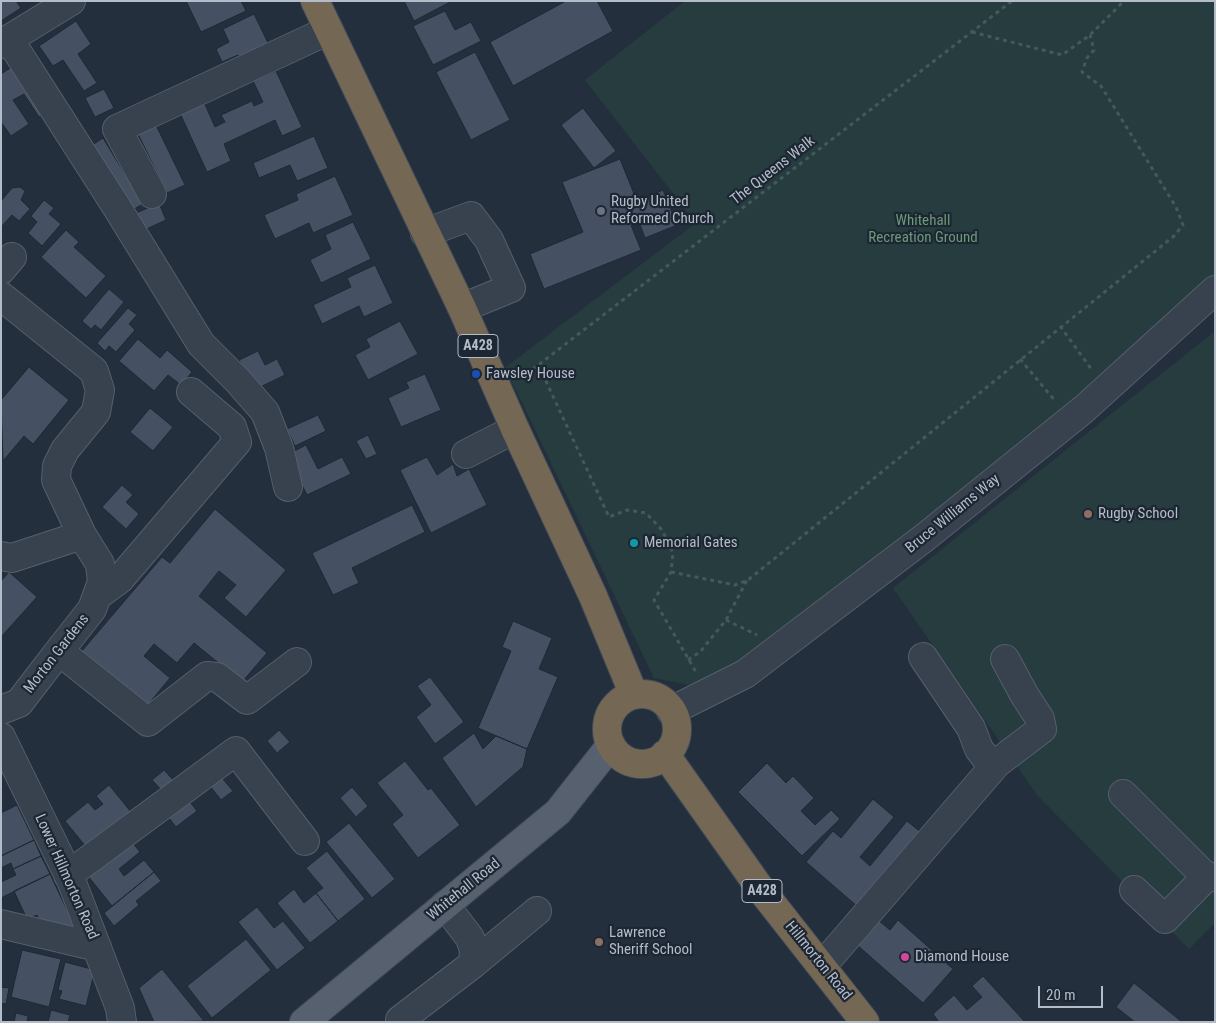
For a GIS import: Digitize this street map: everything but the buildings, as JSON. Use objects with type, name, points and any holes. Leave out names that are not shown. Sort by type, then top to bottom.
[{"type":"highway","name":"A428","points":[[315,1],[462,308],[592,596],[634,695]]},
{"type":"highway","points":[[634,695],[655,696],[671,710],[677,729],[675,738],[665,754],[657,760],[636,763],[617,754],[611,745],[608,735],[610,714],[620,702],[634,695]]},
{"type":"highway","name":"Hillmorton Road","points":[[665,754],[762,891],[865,1022]]},
{"type":"main road","name":"Whitehall Road","points":[[304,1022],[558,812],[611,745]]},
{"type":"street","points":[[72,1],[5,42],[201,344],[238,381],[265,412],[279,448],[288,487]]},
{"type":"street","points":[[152,194],[117,130],[329,30]]},
{"type":"street","points":[[425,233],[471,216],[489,240],[511,288],[462,308]]},
{"type":"street","name":"Bruce Williams Way","points":[[671,710],[745,674],[924,538],[1084,409],[1215,290]]},
{"type":"street","name":"Morton Gardens","points":[[1,296],[94,371],[100,390],[96,412],[65,450],[57,466],[56,480],[82,535],[100,564],[102,582],[92,609],[19,703],[1,710]]},
{"type":"street","points":[[97,596],[120,579],[237,442],[232,427],[192,392]]},
{"type":"street","points":[[466,454],[515,429]]},
{"type":"street","points":[[1,556],[12,558],[82,535]]},
{"type":"street","points":[[59,651],[148,722],[207,676],[216,677],[247,700],[297,662]]},
{"type":"street","points":[[923,657],[971,728],[978,749],[994,767]]},
{"type":"street","points":[[822,966],[994,767],[1042,729],[1040,719],[1005,659]]},
{"type":"street","name":"Lower Hillmorton Road","points":[[1,737],[68,875],[120,1008],[122,1022]]},
{"type":"street","points":[[68,875],[236,751],[305,840]]},
{"type":"street","points":[[1123,794],[1210,877],[1165,919],[1134,890]]},
{"type":"street","points":[[446,905],[470,938],[474,950],[473,964]]},
{"type":"street","points":[[400,1020],[473,964],[537,911]]},
{"type":"street","points":[[1,924],[97,947]]},
{"type":"path","name":"The Queens Walk","points":[[499,393],[539,366],[1012,1]]},
{"type":"path","points":[[972,32],[1062,55],[1090,36],[1114,14],[1124,1]]},
{"type":"path","points":[[671,572],[735,585],[748,580],[1060,326],[1174,236],[1183,225],[1176,207],[1101,86],[1082,72],[1087,58],[1094,50],[1090,36]]},
{"type":"path","points":[[1060,326],[1095,374]]},
{"type":"path","points":[[1020,359],[1057,404],[1064,400]]},
{"type":"path","points":[[539,366],[609,517],[627,510],[646,513],[662,530],[673,553],[671,572],[654,600],[694,671],[720,687]]},
{"type":"path","points":[[688,660],[700,652],[726,620],[748,580]]},
{"type":"path","points":[[726,620],[770,642],[777,650]]},
{"type":"green space","name":"Whitehall Recreation Ground","points":[[685,1],[1215,1],[1215,278],[1073,402],[750,658],[718,676],[689,685],[654,678],[514,386],[503,369],[696,223],[585,80]]},
{"type":"green space","points":[[1215,331],[1215,923],[1189,949],[1037,795],[893,588]]},
{"type":"place","name":"Rugby United Reformed Church","points":[[601,211]]},
{"type":"place","name":"Fawsley House","points":[[476,374]]},
{"type":"place","name":"Rugby School","points":[[1088,514]]},
{"type":"place","name":"Memorial Gates","points":[[634,543]]},
{"type":"place","name":"Lawrence Sheriff School","points":[[599,942]]},
{"type":"place","name":"Diamond House","points":[[905,957]]}]
